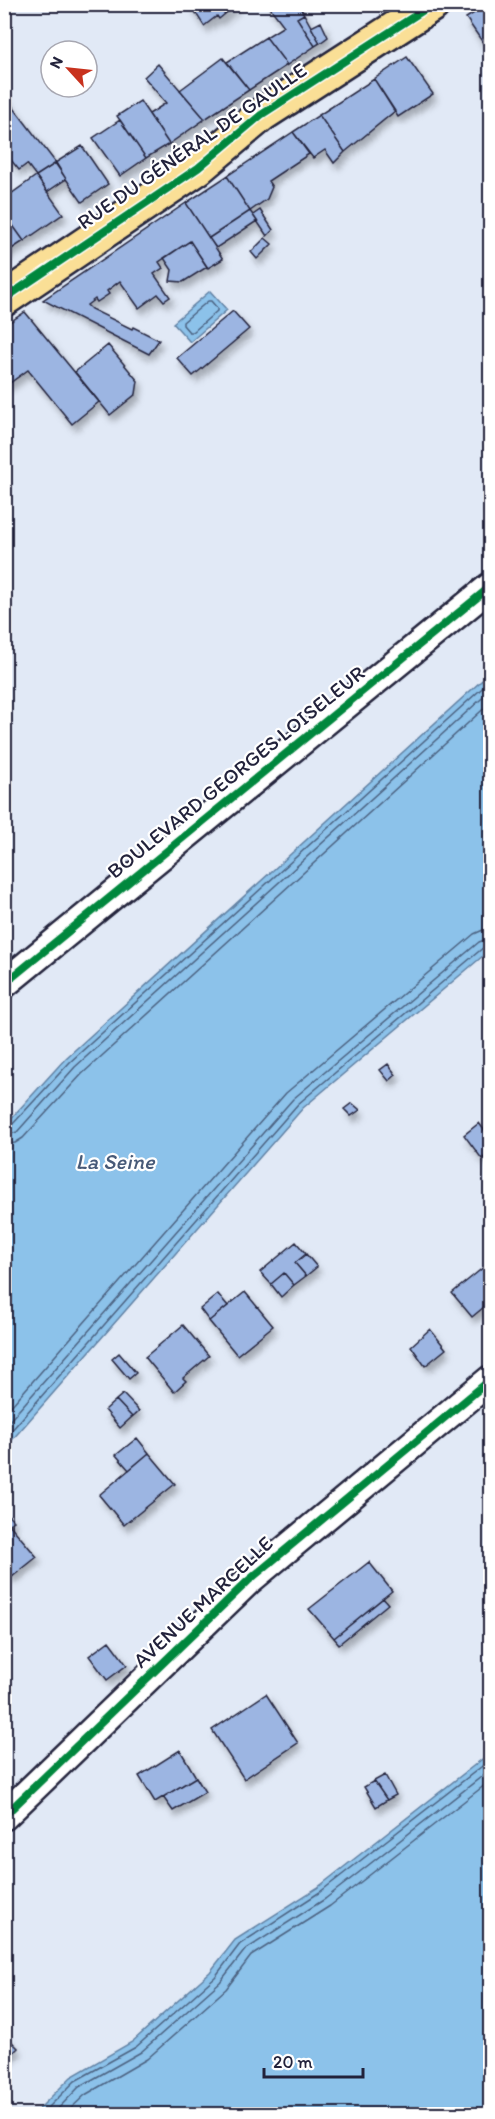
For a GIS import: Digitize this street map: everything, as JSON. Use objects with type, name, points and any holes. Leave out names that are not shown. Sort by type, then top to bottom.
[{"type":"main road","name":"RUE DU GÉNÉRAL DE GAULLE","points":[[4,299],[198,168],[261,115],[432,4]]},
{"type":"street","name":"BOULEVARD GEORGES LOISELEUR","points":[[4,984],[490,587]]},
{"type":"street","name":"AVENUE MARCELLE","points":[[4,1816],[248,1581],[490,1380]]},
{"type":"water","points":[[210,291],[227,310],[190,342],[173,323]]},
{"type":"water","name":"La Seine","points":[[490,673],[490,950],[303,1108],[5,1448],[5,1125],[66,1058]]},
{"type":"water","points":[[490,1753],[490,2114],[34,2114],[71,2077],[132,2042],[210,1972],[235,1940],[317,1888]]},
{"type":"building","points":[[190,4],[237,4],[219,19],[217,16],[204,26]]},
{"type":"building","points":[[298,4],[304,14],[297,18],[315,46],[287,65],[266,37],[284,26],[268,5]]},
{"type":"building","points":[[487,5],[490,10],[490,53],[466,18]]},
{"type":"building","points":[[304,14],[320,43],[315,46],[297,18]]},
{"type":"building","points":[[321,22],[328,37],[320,43],[311,27]]},
{"type":"building","points":[[266,37],[287,65],[249,90],[227,62]]},
{"type":"building","points":[[407,57],[433,94],[398,117],[374,79]]},
{"type":"building","points":[[223,58],[249,90],[205,119],[180,90]]},
{"type":"building","points":[[158,64],[205,119],[169,144],[149,114],[166,103],[144,77]]},
{"type":"building","points":[[374,79],[395,111],[345,152],[319,115]]},
{"type":"building","points":[[4,95],[56,163],[36,176],[27,164],[19,170],[7,155],[4,157]]},
{"type":"building","points":[[140,101],[169,144],[146,158],[117,116]]},
{"type":"building","points":[[319,115],[345,152],[334,163],[325,150],[313,158],[293,132]]},
{"type":"building","points":[[120,120],[146,158],[120,176],[93,138]]},
{"type":"building","points":[[293,132],[309,154],[268,181],[272,187],[267,199],[250,211],[227,176]]},
{"type":"building","points":[[82,146],[108,184],[82,202],[55,163]]},
{"type":"building","points":[[56,163],[66,179],[47,192],[36,176]]},
{"type":"building","points":[[36,176],[63,214],[24,241],[4,213],[4,199]]},
{"type":"building","points":[[227,176],[250,211],[209,238],[186,203]]},
{"type":"building","points":[[186,203],[223,259],[208,268],[190,241],[159,262],[163,268],[154,274],[170,297],[164,301],[158,294],[139,308],[120,281],[107,291],[109,294],[87,305],[132,329],[133,327],[159,340],[149,354],[43,300]]},
{"type":"building","points":[[260,210],[273,230],[267,236],[253,215]]},
{"type":"building","points":[[250,211],[257,221],[216,248],[209,238]]},
{"type":"building","points":[[4,213],[24,241],[4,254]]},
{"type":"building","points":[[265,238],[272,244],[257,259],[251,252]]},
{"type":"building","points":[[190,241],[207,267],[183,282],[170,281],[172,270],[164,258]]},
{"type":"building","points":[[233,311],[249,329],[193,376],[177,358]]},
{"type":"building","points":[[25,312],[99,402],[72,424],[28,370],[7,385],[4,383],[4,326]]},
{"type":"building","points":[[108,345],[138,381],[136,394],[110,415],[75,372]]},
{"type":"building","points":[[388,1064],[396,1075],[389,1081],[380,1070]]},
{"type":"building","points":[[352,1103],[360,1110],[351,1116],[344,1109]]},
{"type":"building","points":[[479,1123],[490,1138],[490,1152],[482,1159],[464,1135]]},
{"type":"building","points":[[296,1242],[306,1254],[295,1263],[306,1276],[294,1285],[284,1273],[271,1284],[260,1272]]},
{"type":"building","points":[[306,1254],[317,1267],[306,1276],[295,1263]]},
{"type":"building","points":[[490,1262],[490,1302],[472,1317],[452,1293]]},
{"type":"building","points":[[284,1273],[294,1285],[281,1297],[271,1284]]},
{"type":"building","points":[[245,1292],[273,1326],[237,1355],[209,1321]]},
{"type":"building","points":[[218,1294],[228,1306],[209,1321],[200,1309]]},
{"type":"building","points":[[183,1325],[209,1356],[183,1378],[186,1381],[174,1392],[145,1357]]},
{"type":"building","points":[[430,1329],[446,1349],[425,1366],[411,1346]]},
{"type":"building","points":[[119,1353],[136,1373],[129,1379],[112,1359]]},
{"type":"building","points":[[123,1394],[139,1411],[132,1417],[116,1400]]},
{"type":"building","points":[[116,1400],[132,1417],[120,1428],[105,1410]]},
{"type":"building","points":[[137,1438],[149,1453],[129,1470],[116,1455]]},
{"type":"building","points":[[149,1453],[175,1484],[124,1525],[99,1495]]},
{"type":"building","points":[[4,1510],[14,1521],[9,1524],[37,1557],[12,1577],[4,1568]]},
{"type":"building","points":[[369,1562],[392,1591],[334,1638],[309,1609]]},
{"type":"building","points":[[383,1598],[388,1604],[339,1644],[334,1638]]},
{"type":"building","points":[[109,1641],[127,1665],[107,1680],[89,1656]]},
{"type":"building","points":[[266,1694],[298,1743],[244,1779],[212,1730]]},
{"type":"building","points":[[180,1750],[196,1777],[155,1802],[139,1776]]},
{"type":"building","points":[[385,1775],[396,1795],[387,1800],[374,1781]]},
{"type":"building","points":[[196,1777],[205,1792],[173,1811],[163,1797]]},
{"type":"building","points":[[374,1781],[387,1800],[376,1807],[364,1787]]},
{"type":"building","points":[[4,2034],[12,2042],[4,2049]]},
{"type":"building","points":[[12,2042],[18,2048],[4,2062],[4,2049]]},
{"type":"cycle path","points":[[4,299],[198,168],[261,115],[433,4]]},
{"type":"cycle path","points":[[4,984],[490,587]]},
{"type":"cycle path","points":[[4,1816],[248,1581],[490,1380]]}]
